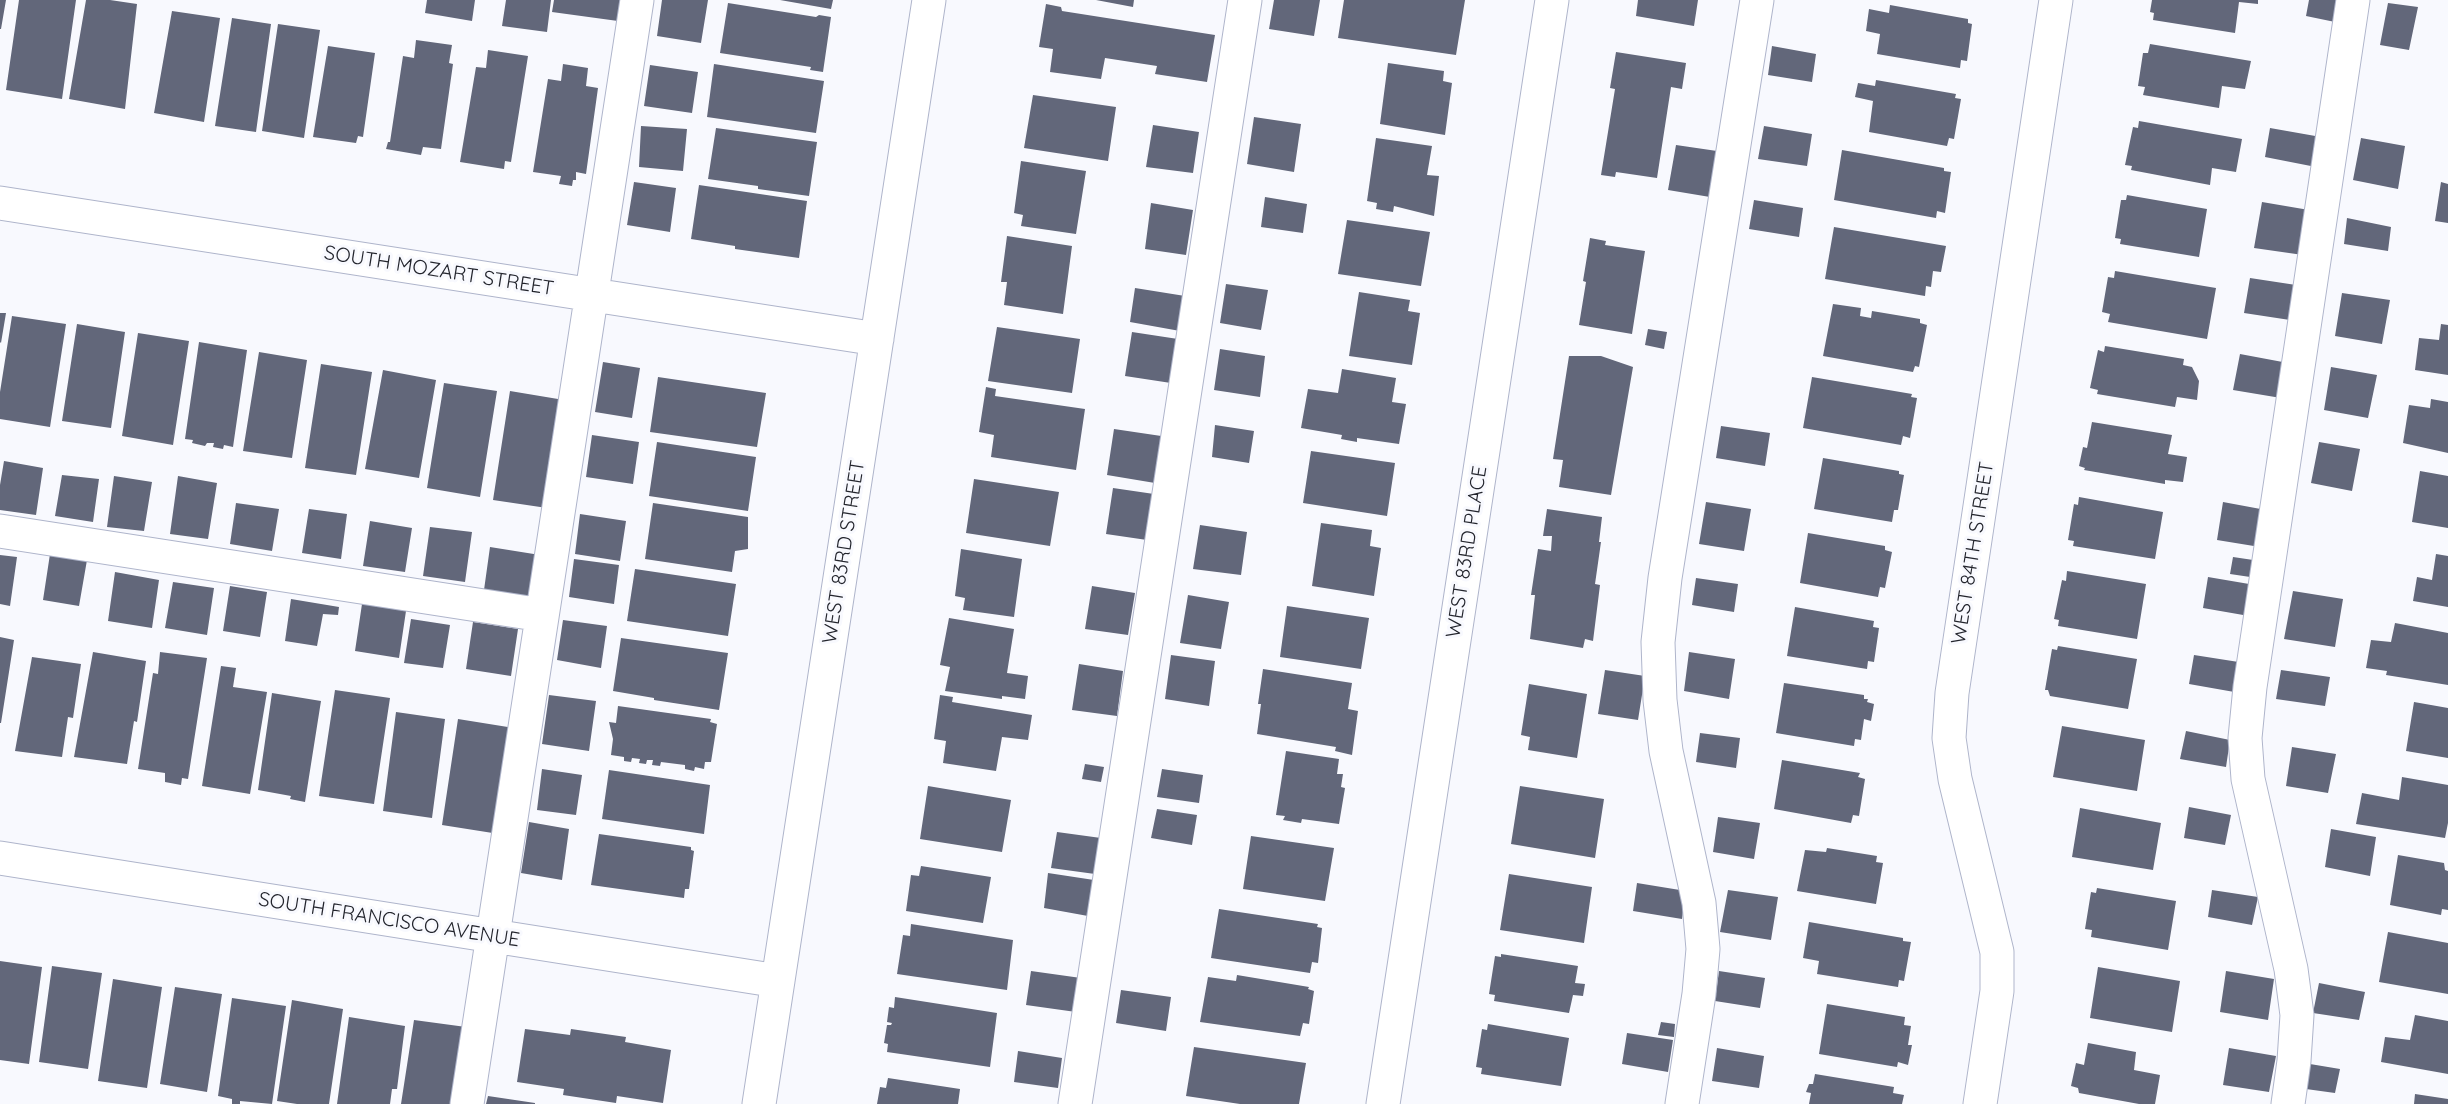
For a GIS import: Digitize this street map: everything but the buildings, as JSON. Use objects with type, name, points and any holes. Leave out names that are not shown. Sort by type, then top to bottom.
[{"type":"street","points":[[468,1104],[637,0]]},
{"type":"street","name":"WEST 83RD STREET","points":[[759,1104],[929,0]]},
{"type":"street","points":[[1075,1104],[1245,0]]},
{"type":"street","name":"WEST 83RD PLACE","points":[[1383,1104],[1552,0]]},
{"type":"street","points":[[1682,1104],[1699,994],[1703,949],[1700,903],[1666,751],[1660,700],[1658,642],[1665,578],[1757,0]]},
{"type":"street","name":"WEST 84TH STREET","points":[[1980,1104],[1997,992],[1997,952],[1955,779],[1949,738],[1952,693],[2056,0]]},
{"type":"street","points":[[2288,1104],[2295,1060],[2297,1015],[2290,969],[2248,779],[2245,738],[2250,687],[2353,0]]},
{"type":"street","name":"SOUTH MOZART STREET","points":[[0,203],[877,339]]},
{"type":"street","points":[[0,531],[542,615]]},
{"type":"street","name":"SOUTH FRANCISCO AVENUE","points":[[0,858],[778,981]]}]
